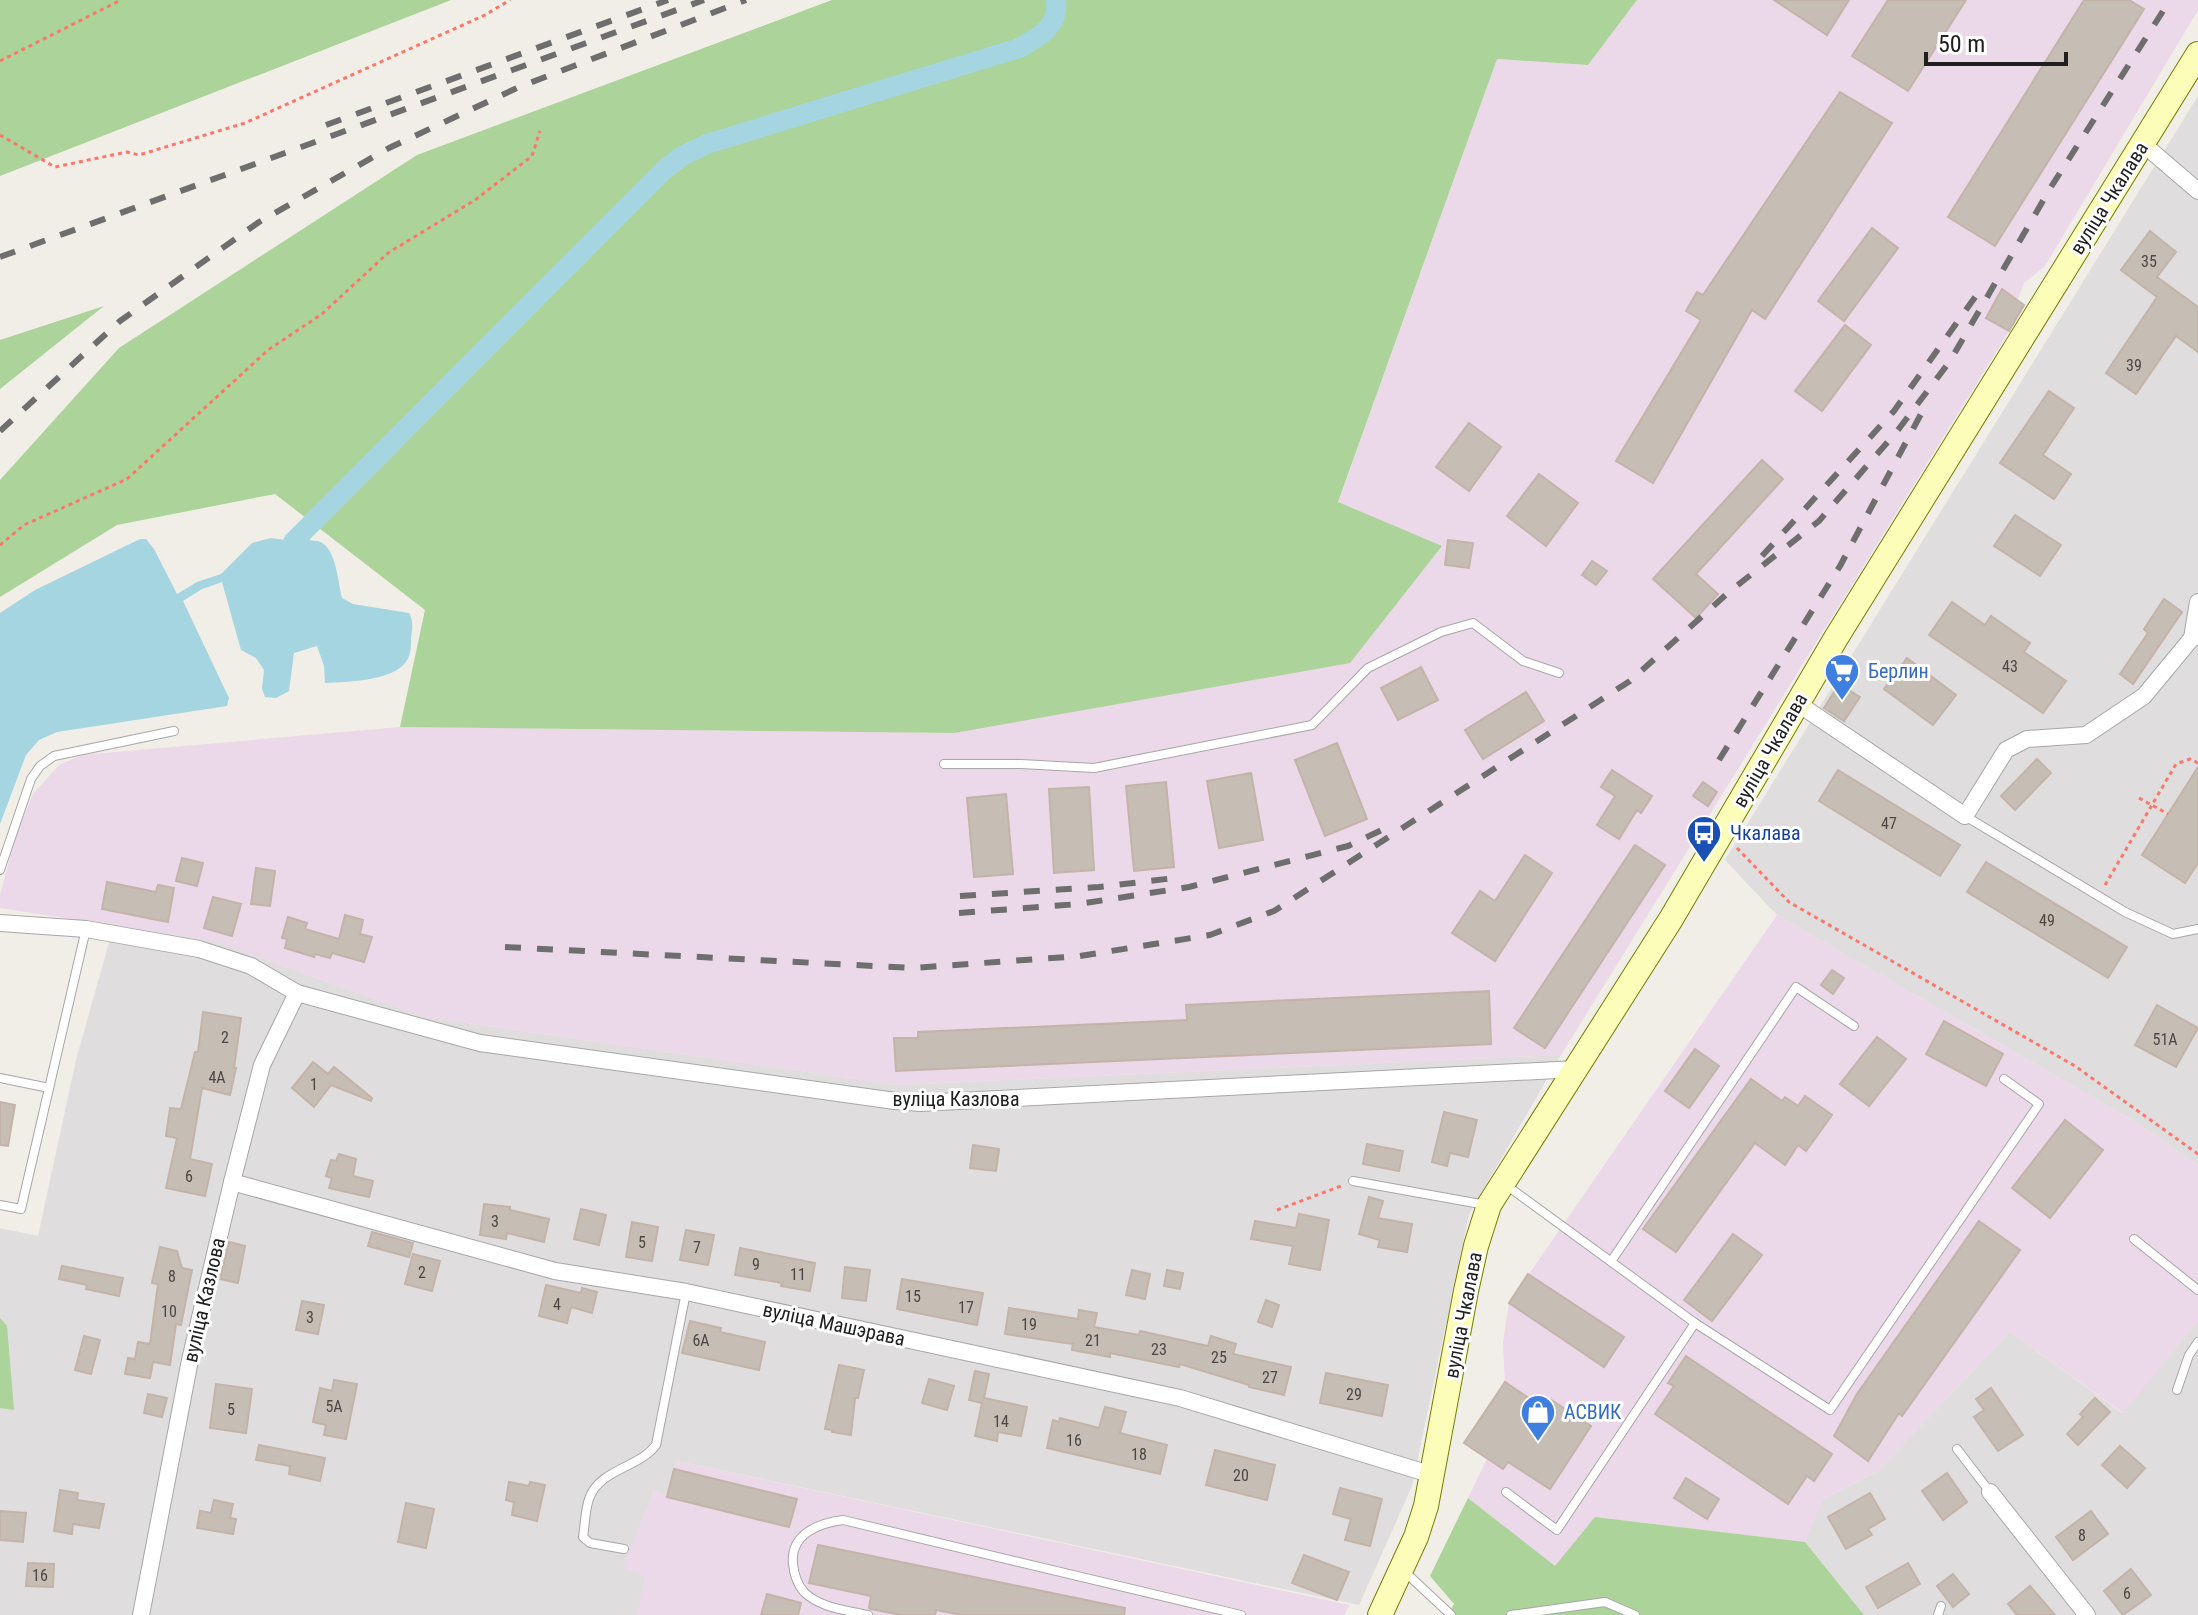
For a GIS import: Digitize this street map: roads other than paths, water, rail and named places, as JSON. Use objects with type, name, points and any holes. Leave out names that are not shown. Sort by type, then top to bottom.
[{"type":"street","name":"вуліца Чкалава","points":[[1380,1615],[1416,1537],[1433,1475],[1466,1291],[1489,1205],[1722,833],[1797,703],[2198,54]]},
{"type":"street","points":[[2142,143],[2198,191]]},
{"type":"street","points":[[1797,703],[1965,816],[2006,750],[2027,739],[2086,735],[2144,696],[2195,638],[2198,602]]},
{"type":"street","name":"вуліца Казлова","points":[[0,923],[86,929],[199,949],[251,966],[297,993],[480,1043],[920,1103],[1576,1069]]},
{"type":"street","name":"вуліца Казлова","points":[[141,1615],[190,1360],[232,1182],[262,1065],[297,993]]},
{"type":"street","name":"вуліца Машэрава","points":[[232,1182],[555,1271],[686,1292],[1180,1398],[1433,1475]]},
{"type":"street","points":[[1990,1492],[2087,1615]]},
{"type":"lane","points":[[944,764],[1094,768],[1312,725],[1368,668],[1441,632],[1473,623],[1523,661],[1559,673]]},
{"type":"lane","points":[[0,870],[31,779],[40,766],[54,756],[174,731]]},
{"type":"lane","points":[[1965,816],[2125,912],[2173,934],[2198,929]]},
{"type":"lane","points":[[0,1205],[21,1209],[86,929]]},
{"type":"lane","points":[[1612,1260],[1796,987],[1854,1026]]},
{"type":"lane","points":[[0,1078],[49,1088]]},
{"type":"lane","points":[[1503,1182],[1695,1323],[1830,1410],[2039,1104],[2004,1079]]},
{"type":"lane","points":[[1353,1181],[1489,1205]]},
{"type":"lane","points":[[2134,1239],[2198,1290]]},
{"type":"lane","points":[[624,1549],[590,1543],[583,1537],[589,1498],[599,1482],[648,1456],[656,1445],[686,1292]]},
{"type":"lane","points":[[1506,1492],[1557,1530],[1695,1323]]},
{"type":"lane","points":[[2177,1390],[2189,1355],[2198,1342]]},
{"type":"lane","points":[[1957,1449],[1990,1492]]},
{"type":"lane","points":[[868,1615],[820,1604],[803,1591],[794,1575],[792,1556],[801,1536],[822,1523],[843,1520],[1202,1610],[1241,1615]]},
{"type":"lane","points":[[1402,1568],[1451,1615]]},
{"type":"lane","points":[[1511,1615],[1605,1602],[1635,1615]]},
{"type":"water","points":[[271,538],[323,544],[332,556],[342,598],[353,604],[409,613],[412,619],[411,648],[405,663],[390,674],[379,677],[325,683],[324,666],[317,646],[294,653],[289,691],[276,698],[265,697],[262,689],[264,670],[256,658],[241,650],[222,582],[202,589],[183,601],[229,698],[227,706],[57,732],[39,740],[26,755],[0,824],[0,613],[35,590],[140,539],[146,539],[154,549],[177,594],[197,582],[221,574],[252,543]]},
{"type":"waterway","points":[[293,542],[665,169],[682,156],[707,144],[1019,48],[1041,35],[1051,24],[1055,17],[1056,0]]},
{"type":"railway","points":[[326,125],[668,0]]},
{"type":"railway","points":[[0,257],[704,0]]},
{"type":"railway","points":[[0,431],[120,321],[259,222],[389,148],[519,87],[746,0]]},
{"type":"railway","points":[[505,947],[913,968],[1080,956],[1210,935],[1274,911],[1630,681],[1729,592],[1819,521],[1898,430],[1950,361],[2051,187],[2170,0]]},
{"type":"railway","points":[[1762,556],[1894,411],[1978,293]]},
{"type":"railway","points":[[1719,760],[1840,566],[1921,414]]},
{"type":"railway","points":[[959,913],[1079,904],[1189,887],[1348,846],[1388,827]]},
{"type":"railway","points":[[960,896],[1099,887],[1183,877]]},
{"type":"place","name":"Берлин","points":[[1842,702]]},
{"type":"place","name":"Чкалава","points":[[1704,864]]},
{"type":"place","name":"АСВИК","points":[[1538,1443]]}]
